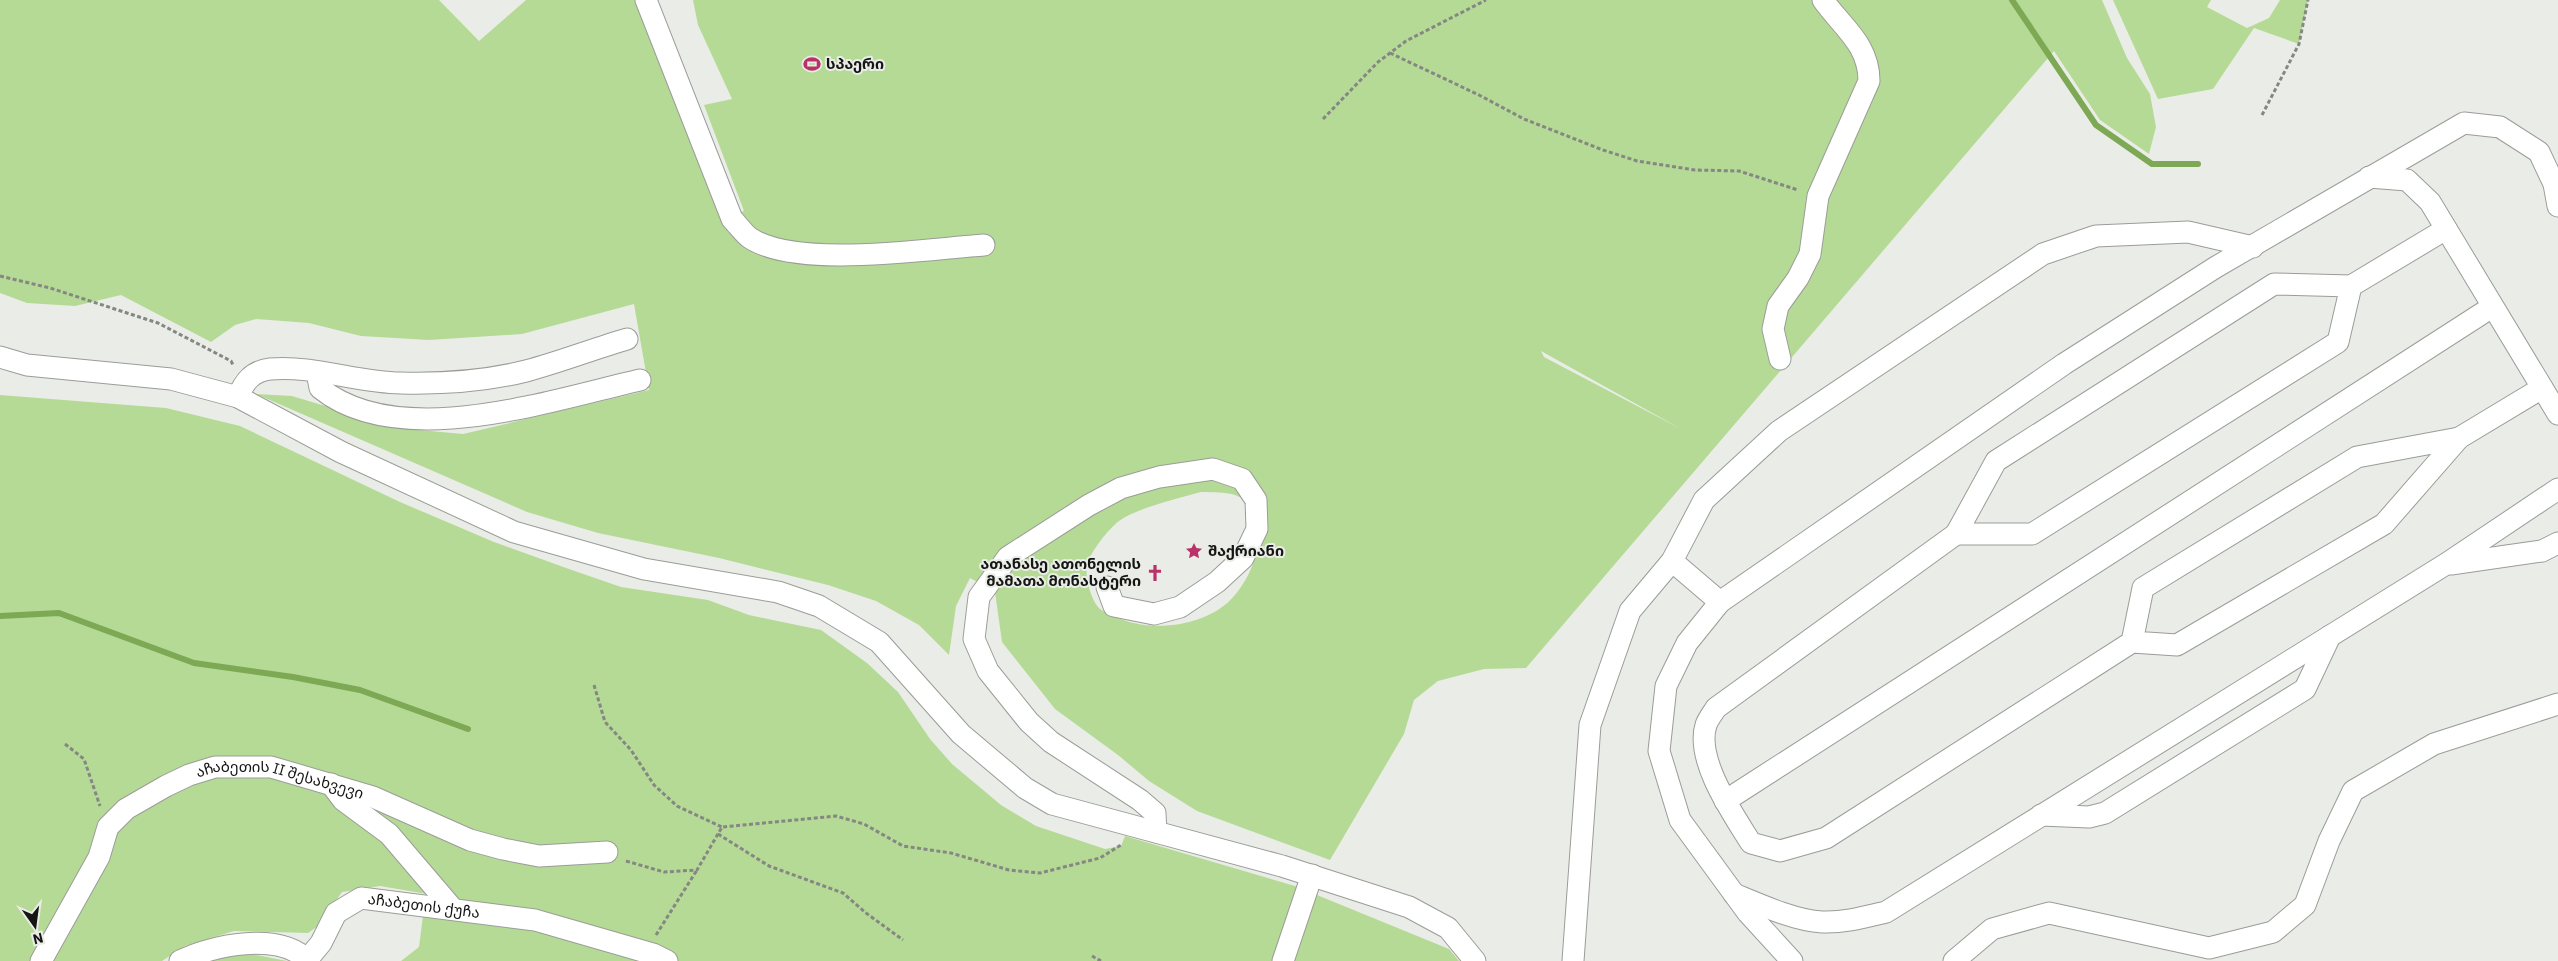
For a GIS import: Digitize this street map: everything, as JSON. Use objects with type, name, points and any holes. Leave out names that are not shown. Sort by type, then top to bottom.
[{"type":"street","points":[[647,0],[732,219],[750,238],[779,250],[823,256],[984,245]]},
{"type":"street","points":[[1780,359],[1773,328],[1778,306],[1798,278],[1810,254],[1818,196],[1869,80],[1869,65],[1855,38],[1822,0]]},
{"type":"street","points":[[1792,961],[1748,913],[1680,820],[1659,751],[1666,686],[1687,643],[1720,602],[2064,364],[2216,267],[2464,123],[2500,127],[2539,152],[2554,184],[2558,206]]},
{"type":"street","points":[[2369,177],[2407,180],[2430,202],[2558,414]]},
{"type":"street","points":[[2446,229],[2351,286],[2274,284],[1996,460],[1956,534],[1716,708],[1706,725],[1705,754],[1725,801],[1751,842],[1780,851],[1826,838],[2132,642],[2177,645],[2384,524],[2459,438],[2542,388]]},
{"type":"street","points":[[1573,961],[1590,725],[1630,611],[1672,561],[1704,500],[1779,431],[2043,254],[2096,236],[2188,232],[2253,247]]},
{"type":"street","points":[[1956,534],[2032,534],[2305,363],[2338,342],[2351,286]]},
{"type":"street","points":[[1725,801],[2492,307]]},
{"type":"street","points":[[241,389],[255,372],[270,369],[317,372],[400,384],[468,381],[524,371],[627,339]]},
{"type":"street","points":[[0,357],[28,365],[171,379],[241,389],[341,452],[514,532],[644,568],[778,592],[819,606],[879,642],[961,734],[1025,788],[1052,804],[1312,875],[1409,907],[1448,928],[1475,961]]},
{"type":"street","points":[[317,372],[320,388],[332,398],[394,418],[442,419],[488,415],[640,380]]},
{"type":"street","points":[[2132,642],[2143,588],[2357,457],[2459,438]]},
{"type":"street","points":[[1107,587],[1114,606],[1154,614],[1180,607],[1217,582],[1243,558],[1257,529],[1256,500],[1242,480],[1213,469],[1159,477],[1121,488],[1089,505],[1008,557],[979,597],[974,639],[988,670],[1029,722],[1050,742],[1140,800],[1155,813],[1156,832]]},
{"type":"street","points":[[1734,894],[1770,909],[1820,922],[1854,920],[1886,912],[2446,564],[2558,489]]},
{"type":"street","points":[[2446,564],[2542,550],[2558,543]]},
{"type":"street","points":[[1672,561],[1720,602]]},
{"type":"street","points":[[2041,815],[2089,817],[2105,813],[2305,689],[2330,636]]},
{"type":"street","points":[[1954,961],[1992,929],[2049,913],[2209,948],[2273,932],[2305,905],[2330,841],[2353,790],[2434,744],[2558,704]]},
{"type":"street","name":"აჩაბეთის II შესახვევი","points":[[41,961],[99,857],[108,827],[126,809],[189,775],[215,767],[271,767],[331,784],[373,796],[470,840],[503,849],[539,856],[607,852]]},
{"type":"street","points":[[331,784],[343,800],[389,834],[453,909]]},
{"type":"street","points":[[1283,961],[1312,875]]},
{"type":"street","name":"აჩაბეთის ქუჩა","points":[[180,961],[220,946],[248,944],[291,950],[307,960],[321,944],[336,913],[361,898],[535,920],[645,951],[667,961]]},
{"type":"path","points":[[1323,119],[1378,62],[1406,41],[1486,0]]},
{"type":"path","points":[[2262,115],[2299,44],[2308,0]]},
{"type":"path","points":[[1390,53],[1479,95],[1524,119],[1603,150],[1637,161],[1666,166],[1695,170],[1739,171],[1818,196]]},
{"type":"path","points":[[0,276],[50,288],[158,323],[231,361],[241,389]]},
{"type":"path","points":[[594,685],[605,722],[631,750],[654,785],[677,806],[722,827],[836,816],[864,824],[903,846],[951,853],[1009,870],[1040,874],[1100,858],[1121,846],[1131,825]]},
{"type":"path","points":[[65,744],[84,759],[91,774],[106,833]]},
{"type":"path","points":[[645,951],[722,827]]},
{"type":"path","points":[[718,834],[769,866],[843,893],[866,913],[903,940]]},
{"type":"path","points":[[607,852],[664,872],[697,870]]},
{"type":"path","points":[[1092,956],[1101,961]]},
{"type":"green space","points":[[0,0],[439,0],[479,41],[526,0],[636,0],[724,216],[744,211],[704,105],[732,99],[698,25],[693,0],[2102,0],[2127,58],[2150,94],[2156,127],[2149,154],[2100,120],[2054,51],[1526,668],[1484,669],[1438,681],[1414,700],[1404,734],[1330,860],[1197,811],[1149,781],[1118,755],[1055,709],[1002,642],[995,592],[970,578],[956,606],[949,655],[919,625],[876,601],[828,585],[719,558],[598,533],[527,512],[256,394],[292,396],[398,428],[463,434],[649,390],[634,304],[522,334],[429,340],[361,336],[309,323],[256,319],[235,325],[211,342],[121,295],[75,306],[27,303],[0,293]],"holes":[[[1541,351],[1681,429],[1544,357]],[[1201,492],[1236,495],[1249,503],[1262,519],[1259,540],[1251,569],[1234,596],[1209,615],[1194,621],[1160,626],[1128,622],[1099,608],[1095,603],[1089,586],[1087,564],[1096,547],[1110,529],[1127,516],[1158,504]]]},
{"type":"green space","points":[[2113,0],[2211,0],[2207,7],[2247,28],[2269,18],[2280,0],[2308,0],[2299,44],[2254,28],[2213,89],[2158,99]]},
{"type":"green space","points":[[0,395],[166,408],[240,426],[400,502],[494,542],[569,569],[621,587],[708,600],[749,615],[821,630],[867,663],[898,692],[930,739],[952,764],[1001,805],[1036,826],[1105,849],[1121,846],[1125,836],[1295,886],[1449,949],[1459,961],[666,961],[456,903],[350,802],[540,853],[247,761],[133,800],[38,961],[0,961]]},
{"type":"green space","points":[[263,770],[328,794],[387,838],[427,894],[380,886],[342,892],[318,926],[308,933],[234,931],[185,946],[162,961],[46,961],[115,828],[129,813],[199,777]]},
{"type":"green space","points":[[424,908],[559,932],[657,961],[401,961],[419,947]]},
{"type":"green space","points":[[242,952],[287,961],[196,961]]},
{"type":"waterway","points":[[2012,0],[2096,125],[2152,164],[2198,164]]},
{"type":"waterway","points":[[0,616],[59,613],[194,663],[293,677],[360,690],[468,729]]},
{"type":"place","name":"სპაერი","points":[[812,64]]},
{"type":"place","name":"შაქრიანი","points":[[1194,551]]},
{"type":"place","name":"ათანასე ათონელის მამათა მონასტერი","points":[[1155,573]]}]
